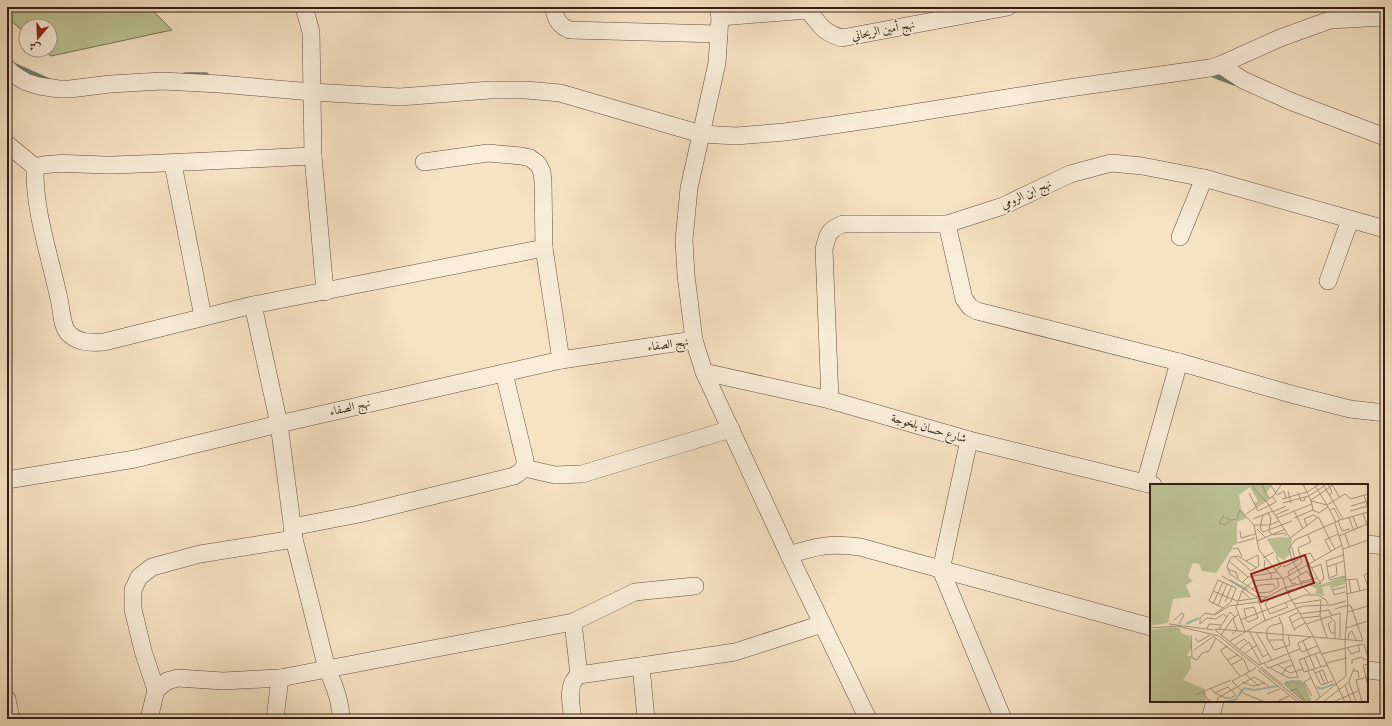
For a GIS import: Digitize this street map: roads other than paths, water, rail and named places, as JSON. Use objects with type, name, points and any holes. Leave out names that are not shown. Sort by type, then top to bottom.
[{"type":"street","points":[[304,7],[311,32],[313,156],[325,292]]},
{"type":"street","points":[[554,7],[558,22],[562,27],[570,30],[719,34]]},
{"type":"street","name":"نهج أمين الريحاني","points":[[719,12],[808,8],[824,31],[842,38],[1008,7]]},
{"type":"street","points":[[719,12],[717,63],[689,188],[684,240],[686,275],[694,340],[704,372],[789,555],[868,719]]},
{"type":"street","points":[[7,68],[13,74],[26,82],[39,86],[59,89],[162,81],[400,97],[490,90],[526,90],[560,93],[701,134],[736,136],[785,132],[882,118],[1220,65],[1280,38],[1330,20],[1385,17]]},
{"type":"street","points":[[1220,65],[1243,80],[1290,101],[1385,137]]},
{"type":"street","points":[[7,144],[35,167]]},
{"type":"street","points":[[424,162],[488,153],[530,158],[538,164],[542,172],[544,248],[561,360]]},
{"type":"street","points":[[35,167],[58,163],[108,166],[313,156]]},
{"type":"street","name":"نهج ابن الرومي","points":[[830,400],[824,249],[827,237],[833,228],[843,224],[947,224],[1003,206],[1070,174],[1111,163],[1142,166],[1204,178],[1385,229]]},
{"type":"street","points":[[173,164],[203,317]]},
{"type":"street","points":[[35,167],[37,202],[42,230],[64,325],[68,333],[82,342],[104,342],[253,305],[544,248]]},
{"type":"street","points":[[1180,236],[1204,178]]},
{"type":"street","points":[[1328,281],[1350,220]]},
{"type":"street","points":[[947,224],[964,299],[970,307],[977,311],[1179,362],[1291,394],[1343,407],[1385,413]]},
{"type":"street","points":[[253,305],[279,424],[293,533],[328,669],[336,689],[341,719]]},
{"type":"street","name":"نهج الصفاء","points":[[7,480],[136,459],[279,424],[561,360],[694,340]]},
{"type":"street","points":[[1149,484],[1179,362]]},
{"type":"street","name":"شارع حسان بلخوجة","points":[[704,372],[830,400],[969,440],[1149,484]]},
{"type":"street","points":[[149,719],[156,690],[143,651],[133,609],[133,590],[139,577],[152,567],[200,554],[293,533],[359,514],[514,476],[523,470],[525,460],[504,373]]},
{"type":"street","points":[[524,468],[554,475],[582,474],[731,429]]},
{"type":"street","points":[[969,440],[941,570],[1003,719]]},
{"type":"street","points":[[789,555],[814,546],[842,544],[860,547],[1150,627]]},
{"type":"street","points":[[1368,544],[1385,546]]},
{"type":"street","points":[[156,690],[167,681],[178,678],[223,681],[280,678],[573,622],[635,592],[695,586]]},
{"type":"street","points":[[573,622],[579,675]]},
{"type":"street","points":[[573,719],[571,690],[575,678],[579,675],[735,652],[822,624]]},
{"type":"street","points":[[641,666],[646,719]]},
{"type":"street","points":[[1368,670],[1385,672]]},
{"type":"street","points":[[275,719],[280,678]]},
{"type":"street","points":[[7,698],[11,719]]},
{"type":"street","points":[[1210,719],[1215,702]]},
{"type":"waterway","points":[[7,59],[13,65],[49,81]]},
{"type":"waterway","points":[[1208,73],[1234,83]]},
{"type":"waterway","points":[[185,75],[206,75]]}]
